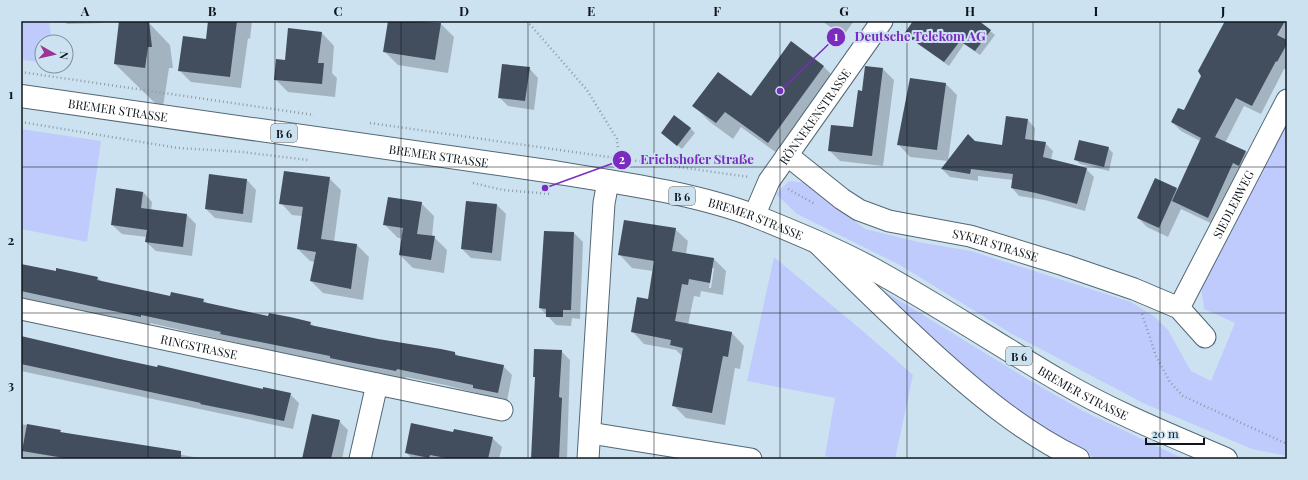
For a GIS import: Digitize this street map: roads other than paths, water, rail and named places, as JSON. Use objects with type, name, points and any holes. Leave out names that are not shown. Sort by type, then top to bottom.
[{"type":"main road","name":"BREMER STRASSE","points":[[21,96],[546,171],[613,182],[716,203],[754,216],[818,243],[869,267],[968,324],[1061,382],[1147,426],[1226,459]]},
{"type":"main road","name":"B 6","points":[[818,243],[877,302],[969,386],[1012,419],[1078,459]]},
{"type":"street","name":"RÖNNEKENSTRASSE","points":[[754,216],[769,181],[882,21]]},
{"type":"street","name":"SIEDLERWEG","points":[[1179,308],[1287,100]]},
{"type":"street","name":"SYKER STRASSE","points":[[787,155],[842,199],[859,210],[889,221],[970,236],[1064,265],[1134,289],[1179,308],[1205,337]]},
{"type":"street","points":[[588,459],[604,203],[613,182]]},
{"type":"street","name":"RINGSTRASSE","points":[[21,309],[502,410]]},
{"type":"street","points":[[360,459],[377,384]]},
{"type":"street","points":[[590,433],[751,459]]},
{"type":"place","name":"Deutsche Telekom AG","points":[[780,91]]},
{"type":"place","name":"Erichshofer Straße","points":[[545,188]]}]
